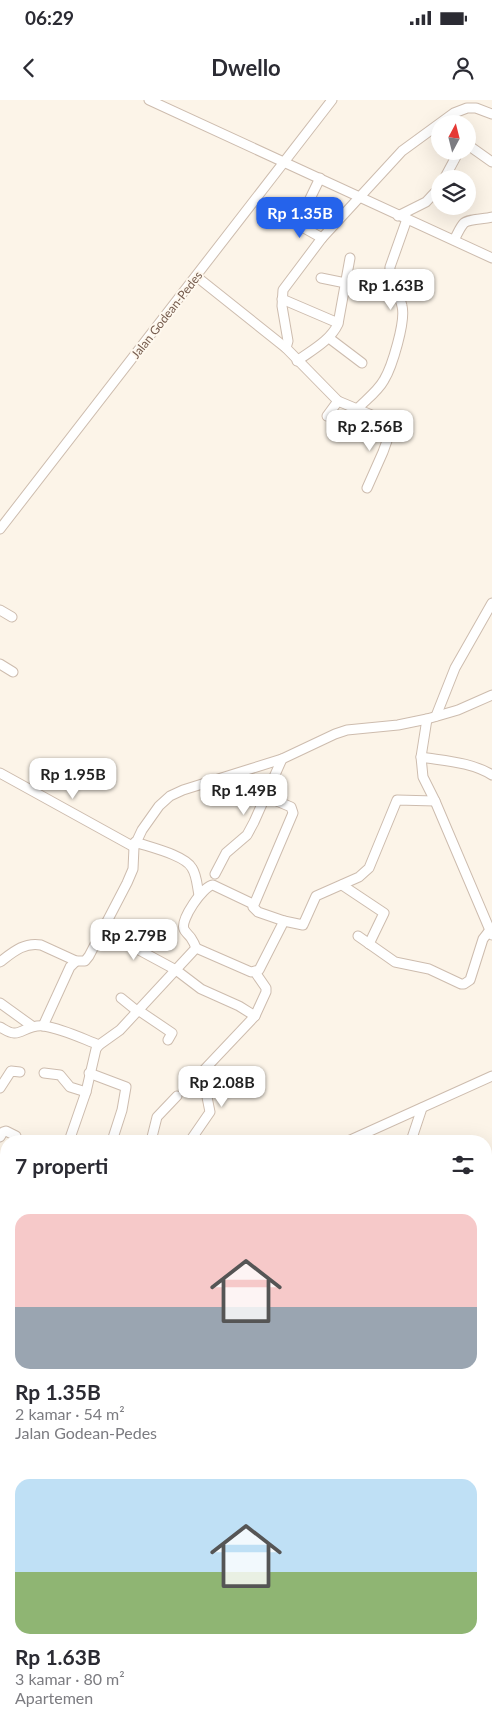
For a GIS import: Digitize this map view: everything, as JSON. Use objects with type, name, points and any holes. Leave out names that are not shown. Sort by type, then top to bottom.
[{"type":"street","points":[[149,100],[492,258]]},
{"type":"street","name":"Jalan Godean-Pedes","points":[[0,528],[332,100]]},
{"type":"street","points":[[286,348],[288,334],[282,299],[284,290],[322,238],[358,197],[402,151],[454,113],[467,108],[476,108],[492,114]]},
{"type":"street","points":[[476,151],[492,162]]},
{"type":"street","points":[[320,178],[306,207],[291,221],[322,238]]},
{"type":"street","points":[[358,408],[384,381],[391,365],[402,324],[402,306],[391,280],[390,267],[402,217],[426,202],[431,197]]},
{"type":"street","points":[[454,240],[464,223],[468,220],[492,217]]},
{"type":"street","points":[[297,361],[329,338],[334,332],[338,323],[350,258]]},
{"type":"street","points":[[196,277],[286,348],[338,401],[393,424],[383,452],[366,488]]},
{"type":"street","points":[[321,278],[395,291]]},
{"type":"street","points":[[282,299],[338,323]]},
{"type":"street","points":[[329,338],[362,363]]},
{"type":"street","points":[[327,416],[338,401]]},
{"type":"street","points":[[358,936],[395,962],[429,969],[461,984],[470,980],[483,939],[490,929],[435,800],[422,777],[421,757],[432,718],[455,668],[492,603]]},
{"type":"street","points":[[0,610],[12,617]]},
{"type":"street","points":[[0,664],[14,672]]},
{"type":"street","points":[[0,962],[18,948],[29,944],[41,944],[76,961],[85,961],[133,869],[134,845],[159,806],[170,796],[183,790],[282,759],[335,734],[348,730],[398,726],[432,718],[458,710],[492,695]]},
{"type":"street","points":[[421,757],[482,768],[492,775]]},
{"type":"street","points":[[215,874],[226,853],[246,835],[254,822],[282,759]]},
{"type":"street","points":[[0,774],[134,845],[170,855],[188,864],[195,875],[199,895]]},
{"type":"street","points":[[265,796],[291,807],[293,813],[254,904],[254,908],[258,912],[303,925],[316,896],[359,877],[369,868],[397,800],[435,800]]},
{"type":"street","points":[[342,884],[384,913],[369,944]]},
{"type":"street","points":[[254,904],[213,885],[206,887],[199,895],[183,924],[184,930],[192,938],[196,948],[251,972],[256,972],[269,953],[284,921]]},
{"type":"street","points":[[102,930],[176,970],[201,988],[239,1006],[255,1016]]},
{"type":"street","points":[[73,1135],[86,1092],[96,1049],[120,1030],[196,948]]},
{"type":"street","points":[[43,1026],[70,967],[76,961]]},
{"type":"street","points":[[194,1135],[210,1112],[202,1072],[255,1016],[266,992],[266,988],[256,972]]},
{"type":"street","points":[[121,998],[172,1033],[168,1040]]},
{"type":"street","points":[[0,1003],[32,1026]]},
{"type":"street","points":[[0,1027],[15,1033],[32,1026],[43,1026],[99,1045]]},
{"type":"street","points":[[0,1088],[11,1070],[20,1072]]},
{"type":"street","points":[[44,1073],[60,1075],[70,1087],[86,1092]]},
{"type":"street","points":[[89,1073],[126,1087],[122,1110],[114,1135]]},
{"type":"street","points":[[361,1135],[492,1076]]},
{"type":"street","points":[[152,1135],[157,1117],[177,1096]]},
{"type":"street","points":[[413,1135],[422,1108]]},
{"type":"street","points":[[2,1135],[6,1131],[14,1135]]}]
